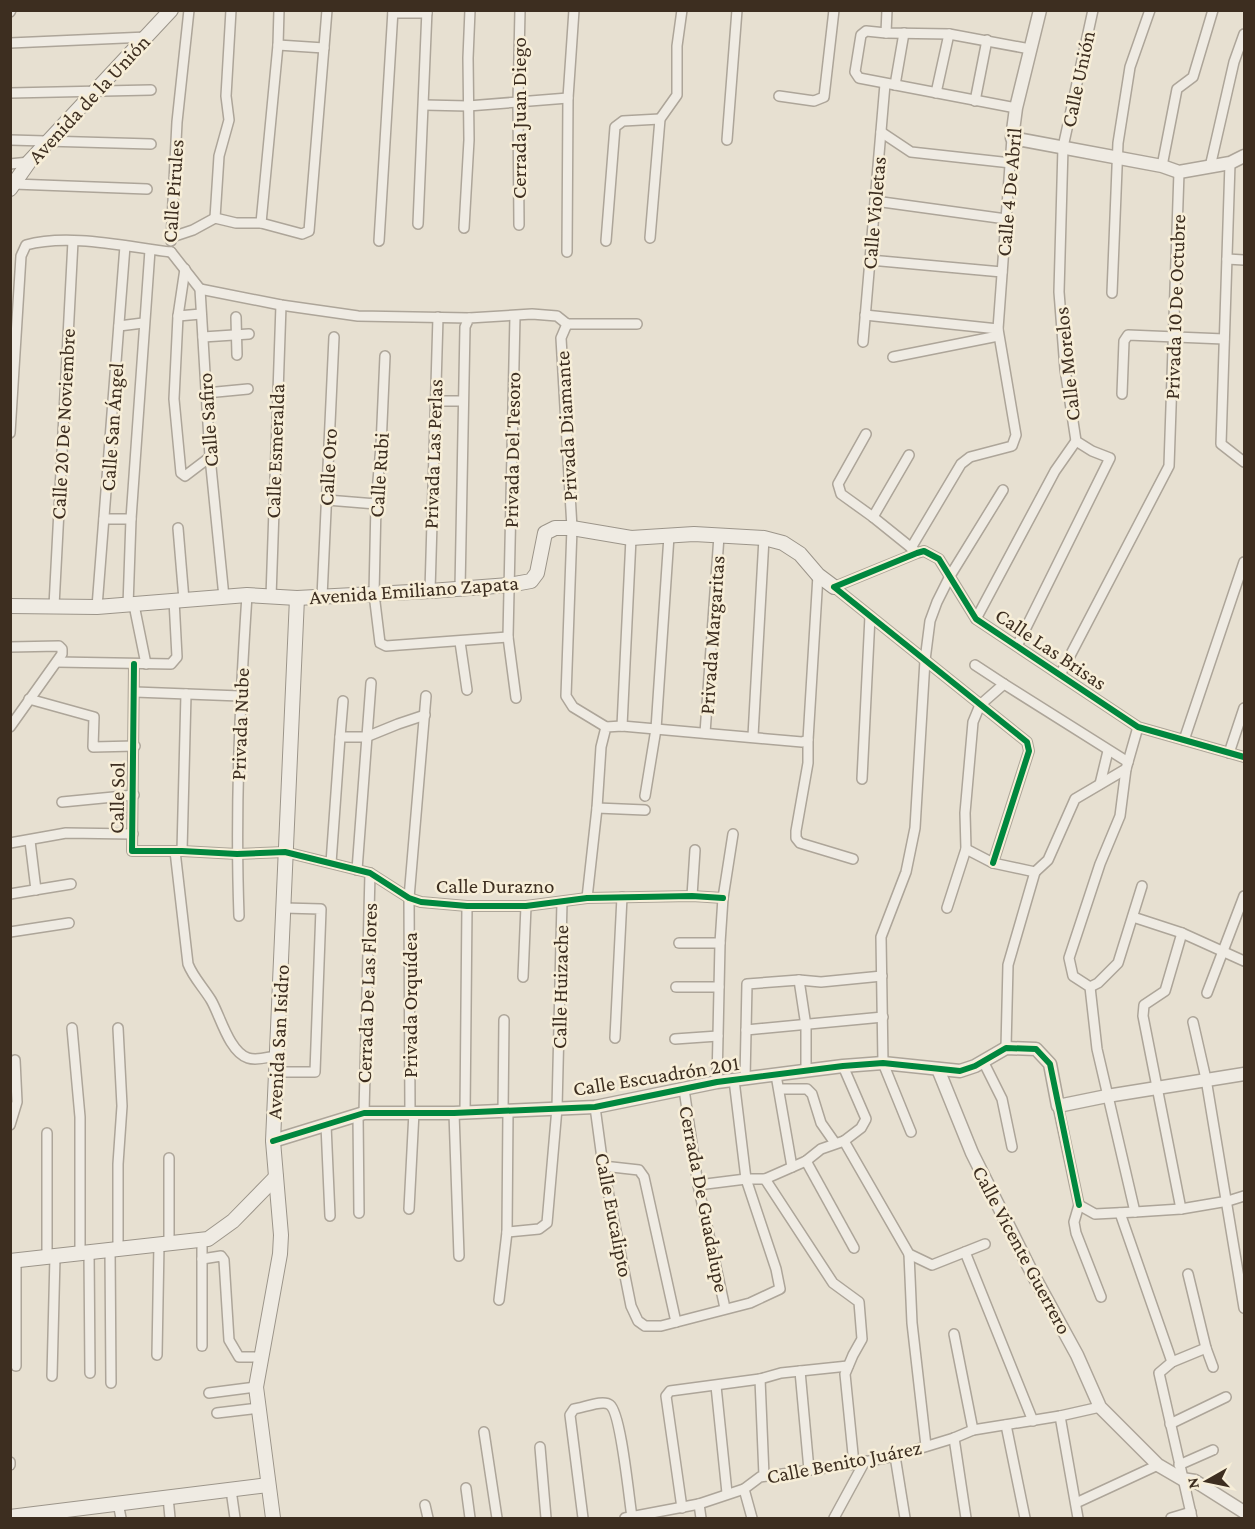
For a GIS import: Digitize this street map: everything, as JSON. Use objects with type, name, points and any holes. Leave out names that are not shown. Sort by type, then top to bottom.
[{"type":"main road","name":"Avenida de la Unión","points":[[12,187],[29,162],[171,10]]},
{"type":"main road","name":"Avenida Emiliano Zapata","points":[[10,606],[97,607],[247,595],[297,598],[509,585],[531,581],[537,573],[545,533],[555,528],[572,528],[631,537],[694,534],[764,538],[783,543],[800,554],[818,574],[834,587]]},
{"type":"main road","name":"Avenida San Isidro","points":[[273,1518],[256,1387],[280,1254],[273,1141],[297,598]]},
{"type":"main road","points":[[13,1261],[202,1240],[217,1234],[276,1178]]},
{"type":"main road","points":[[16,1517],[268,1485]]},
{"type":"street","name":"Calle Pirules","points":[[10,433],[21,256],[26,245],[73,241],[171,252],[177,122],[189,10]]},
{"type":"street","points":[[215,218],[219,156],[229,120],[226,96],[231,10]]},
{"type":"street","points":[[261,223],[278,45],[279,10]]},
{"type":"street","points":[[172,237],[193,230],[215,218],[237,223],[261,223],[303,234],[307,233],[310,228],[327,10]]},
{"type":"street","points":[[464,228],[468,150],[470,10]]},
{"type":"street","name":"Cerrada Juan Diego","points":[[519,225],[520,10]]},
{"type":"street","points":[[567,252],[568,98],[574,10]]},
{"type":"street","points":[[650,238],[660,119],[677,95],[677,46],[682,10]]},
{"type":"street","points":[[727,140],[737,10]]},
{"type":"street","points":[[779,96],[814,101],[824,97],[834,10]]},
{"type":"street","points":[[886,33],[887,10]]},
{"type":"street","name":"Calle 4 De Abril","points":[[914,550],[961,464],[970,457],[1012,446],[1016,435],[998,332],[1012,138],[1016,108],[1040,10]]},
{"type":"street","name":"Calle Unión","points":[[1063,147],[1093,10]]},
{"type":"street","points":[[1112,293],[1118,159],[1130,68],[1150,10]]},
{"type":"street","points":[[1162,166],[1177,88],[1193,77],[1213,10]]},
{"type":"street","points":[[379,241],[393,12],[427,12],[418,224]]},
{"type":"street","points":[[1016,108],[860,78],[855,72],[861,35],[866,31],[949,34],[1030,49]]},
{"type":"street","name":"Calle Violetas","points":[[863,342],[881,132],[890,85],[904,33]]},
{"type":"street","points":[[936,93],[949,34]]},
{"type":"street","points":[[1210,167],[1234,62],[1245,34]]},
{"type":"street","points":[[10,44],[147,36]]},
{"type":"street","points":[[975,101],[987,40]]},
{"type":"street","points":[[278,45],[324,48]]},
{"type":"street","points":[[1234,62],[1245,66]]},
{"type":"street","points":[[10,93],[151,90]]},
{"type":"street","points":[[424,105],[468,106],[568,98]]},
{"type":"street","points":[[606,241],[615,127],[623,121],[660,119]]},
{"type":"street","points":[[881,132],[911,152],[1011,163]]},
{"type":"street","points":[[1012,138],[1162,166],[1179,172],[1230,163],[1245,156]]},
{"type":"street","points":[[10,140],[151,144]]},
{"type":"street","name":"Calle Morelos","points":[[1017,646],[1110,458],[1076,441],[1065,369],[1059,292],[1063,147]]},
{"type":"street","points":[[10,164],[29,162]]},
{"type":"street","points":[[1230,163],[1221,444],[1245,462]]},
{"type":"street","name":"Privada 10 De Octubre","points":[[1060,675],[1169,466],[1179,172]]},
{"type":"street","points":[[12,187],[147,189]]},
{"type":"street","points":[[875,201],[1006,219]]},
{"type":"street","name":"Calle 20 De Noviembre","points":[[54,606],[73,241]]},
{"type":"street","name":"Calle San Ángel","points":[[97,607],[124,246]]},
{"type":"street","points":[[146,664],[131,605],[131,519],[143,323],[150,250]]},
{"type":"street","points":[[171,252],[200,289],[280,305],[358,316],[470,318],[532,314],[557,316],[567,324]]},
{"type":"street","points":[[1227,259],[1245,260]]},
{"type":"street","points":[[870,260],[1002,272]]},
{"type":"street","points":[[185,269],[178,316],[174,399],[181,473],[185,476],[190,474],[210,457]]},
{"type":"street","name":"Calle Safiro","points":[[200,289],[210,457],[224,597]]},
{"type":"street","name":"Calle Esmeralda","points":[[271,597],[280,305]]},
{"type":"street","points":[[178,316],[201,314]]},
{"type":"street","points":[[865,315],[998,332]]},
{"type":"street","name":"Privada Del Tesoro","points":[[515,316],[508,637],[516,698]]},
{"type":"street","points":[[236,317],[237,355]]},
{"type":"street","name":"Privada Las Perlas","points":[[430,591],[438,317]]},
{"type":"street","points":[[460,589],[464,335],[470,318]]},
{"type":"street","points":[[119,326],[143,323]]},
{"type":"street","name":"Privada Diamante","points":[[606,728],[573,707],[567,696],[572,528],[561,338],[567,324],[638,324]]},
{"type":"street","points":[[893,357],[998,332]]},
{"type":"street","points":[[203,337],[249,334]]},
{"type":"street","points":[[1122,394],[1124,341],[1128,335],[1224,339]]},
{"type":"street","name":"Calle Oro","points":[[322,597],[334,337]]},
{"type":"street","name":"Calle Rubi","points":[[385,356],[376,504],[374,594],[380,643],[386,646],[460,642]]},
{"type":"street","points":[[206,393],[248,390]]},
{"type":"street","points":[[435,401],[462,402]]},
{"type":"street","name":"Calle Las Brisas","points":[[866,434],[838,483],[841,494],[914,550],[924,551],[939,560],[976,619],[1138,727],[1245,757]]},
{"type":"street","points":[[976,619],[1055,471],[1076,441]]},
{"type":"street","points":[[873,517],[909,455]]},
{"type":"street","points":[[911,1132],[883,1063],[881,936],[906,872],[915,828],[924,660],[930,621],[936,602],[950,576],[1003,490]]},
{"type":"street","points":[[327,500],[376,504]]},
{"type":"street","points":[[104,519],[131,519]]},
{"type":"street","points":[[57,662],[171,664],[177,657],[178,528]]},
{"type":"street","points":[[645,796],[656,729],[669,536]]},
{"type":"street","name":"Privada Margaritas","points":[[705,733],[719,536]]},
{"type":"street","points":[[622,726],[631,537]]},
{"type":"street","points":[[753,736],[764,538]]},
{"type":"street","points":[[914,550],[834,587],[1026,742],[1029,751],[993,863]]},
{"type":"street","points":[[1184,740],[1245,562]]},
{"type":"street","points":[[818,574],[808,763],[796,838],[800,843],[853,859]]},
{"type":"street","name":"Privada Nube","points":[[239,916],[237,854],[240,696],[247,595]]},
{"type":"street","points":[[862,779],[870,616]]},
{"type":"street","points":[[466,690],[460,642],[508,637]]},
{"type":"street","points":[[10,647],[59,646],[62,649],[57,662],[10,727]]},
{"type":"street","points":[[134,664],[135,746]]},
{"type":"street","points":[[975,665],[1108,751],[1127,766]]},
{"type":"street","points":[[357,870],[371,683]]},
{"type":"street","points":[[947,908],[966,849],[965,813],[973,722],[980,705],[1004,684]]},
{"type":"street","points":[[135,692],[240,696]]},
{"type":"street","points":[[186,694],[178,851],[188,964],[212,1002],[227,1035],[242,1055],[256,1059],[276,1056]]},
{"type":"street","name":"Privada Orquídea","points":[[409,1209],[412,1112],[409,898],[426,696]]},
{"type":"street","name":"Calle Sol","points":[[29,699],[94,717],[93,747],[135,746],[132,851]]},
{"type":"street","points":[[331,863],[343,701]]},
{"type":"street","points":[[1229,753],[1245,708]]},
{"type":"street","points":[[340,737],[366,737],[425,715]]},
{"type":"street","points":[[587,898],[601,747],[606,728],[622,726],[802,742],[808,740]]},
{"type":"street","points":[[1090,987],[1073,976],[1069,958],[1100,864],[1120,816],[1127,766],[1138,727]]},
{"type":"street","points":[[1100,784],[1108,751]]},
{"type":"street","points":[[1101,1297],[1076,1233],[1074,1222],[1079,1205],[1050,1064],[1036,1049],[1006,1048],[1008,965],[1035,873],[1048,860],[1075,799],[1127,766]]},
{"type":"street","points":[[62,802],[134,795]]},
{"type":"street","points":[[597,808],[645,810]]},
{"type":"street","points":[[10,843],[66,833],[133,834]]},
{"type":"street","points":[[717,1082],[720,943],[723,898],[733,834]]},
{"type":"street","points":[[30,841],[36,890]]},
{"type":"street","points":[[966,849],[993,863],[1035,873]]},
{"type":"street","points":[[692,896],[695,850]]},
{"type":"street","name":"Calle Durazno","points":[[132,851],[237,854],[285,852],[370,873],[409,898],[421,902],[467,906],[526,906],[587,898],[692,896],[723,898]]},
{"type":"street","name":"Cerrada De Las Flores","points":[[359,1213],[370,873]]},
{"type":"street","points":[[10,894],[71,884]]},
{"type":"street","points":[[1090,987],[1098,983],[1118,963],[1142,886]]},
{"type":"street","points":[[1207,993],[1245,896]]},
{"type":"street","points":[[615,1038],[622,897]]},
{"type":"street","name":"Calle Huizache","points":[[507,1232],[539,1229],[547,1223],[557,1108],[562,902]]},
{"type":"street","points":[[459,1256],[459,1113],[467,906]]},
{"type":"street","points":[[523,977],[526,906]]},
{"type":"street","points":[[276,1072],[315,1072],[321,909],[284,908]]},
{"type":"street","points":[[1133,917],[1182,933],[1245,961]]},
{"type":"street","points":[[10,932],[69,923]]},
{"type":"street","points":[[1181,1209],[1143,1016],[1144,1005],[1165,991],[1182,933]]},
{"type":"street","points":[[679,944],[720,943]]},
{"type":"street","points":[[603,1166],[639,1170],[644,1177],[676,1322],[750,1303],[780,1289],[776,1269],[746,1179],[740,1079],[746,1030],[747,984],[799,980],[821,982],[882,976]]},
{"type":"street","points":[[799,980],[806,1026],[806,1071]]},
{"type":"street","points":[[676,987],[719,987]]},
{"type":"street","points":[[1090,987],[1097,1049],[1135,1212]]},
{"type":"street","points":[[746,1030],[883,1017]]},
{"type":"street","points":[[499,1300],[507,1232],[504,1020]]},
{"type":"street","points":[[1193,1022],[1206,1079],[1245,1308]]},
{"type":"street","points":[[72,1028],[81,1117],[90,1373]]},
{"type":"street","points":[[111,1383],[114,1249],[122,1106],[118,1028]]},
{"type":"street","points":[[675,1039],[718,1036]]},
{"type":"street","name":"Calle Escuadrón 201","points":[[273,1141],[361,1114],[459,1113],[595,1107],[717,1082],[883,1063],[960,1071],[1006,1048]]},
{"type":"street","points":[[10,1125],[17,1102],[15,1060]]},
{"type":"street","points":[[983,1061],[1002,1099],[1012,1147]]},
{"type":"street","points":[[698,1185],[765,1179],[806,1161],[820,1149],[839,1142],[861,1128],[866,1119],[843,1066]]},
{"type":"street","name":"Calle Vicente Guerrero","points":[[938,1069],[972,1153],[1031,1271],[1077,1355],[1100,1407],[1158,1465],[1182,1479],[1195,1482],[1245,1512]]},
{"type":"street","points":[[1058,1106],[1245,1074]]},
{"type":"street","points":[[776,1076],[792,1167]]},
{"type":"street","name":"Cerrada De Guadalupe","points":[[684,1089],[698,1185],[725,1308]]},
{"type":"street","points":[[780,1089],[807,1089],[812,1094],[821,1123],[839,1142],[909,1254],[912,1323],[926,1446]]},
{"type":"street","name":"Calle Eucalipto","points":[[595,1107],[603,1166],[631,1306],[638,1321],[645,1326],[661,1326],[676,1322]]},
{"type":"street","points":[[326,1125],[330,1216]]},
{"type":"street","points":[[47,1133],[51,1257],[51,1376]]},
{"type":"street","points":[[157,1355],[169,1158]]},
{"type":"street","points":[[806,1161],[854,1248]]},
{"type":"street","points":[[765,1179],[833,1283],[859,1302],[862,1339],[845,1374],[854,1464]]},
{"type":"street","points":[[1079,1205],[1095,1214],[1120,1213],[1181,1209],[1245,1196]]},
{"type":"street","points":[[1120,1213],[1172,1362]]},
{"type":"street","points":[[202,1240],[202,1346]]},
{"type":"street","points":[[909,1254],[932,1265],[985,1244]]},
{"type":"street","points":[[965,1252],[1033,1421]]},
{"type":"street","points":[[202,1259],[221,1256],[225,1260],[230,1340],[239,1357],[262,1357]]},
{"type":"street","points":[[13,1261],[16,1366]]},
{"type":"street","points":[[1188,1274],[1206,1348],[1213,1367]]},
{"type":"street","points":[[954,1334],[973,1430]]},
{"type":"street","points":[[1171,1518],[1192,1515],[1159,1373],[1172,1362],[1206,1348]]},
{"type":"street","points":[[682,1508],[666,1396],[670,1391],[760,1379],[781,1373],[848,1366]]},
{"type":"street","points":[[800,1371],[809,1470]]},
{"type":"street","points":[[760,1379],[764,1476]]},
{"type":"street","points":[[716,1386],[727,1493]]},
{"type":"street","points":[[208,1393],[256,1387]]},
{"type":"street","points":[[1170,1424],[1226,1397]]},
{"type":"street","points":[[583,1518],[570,1415],[574,1409],[604,1403],[613,1408],[620,1435],[629,1518]]},
{"type":"street","name":"Calle Benito Juárez","points":[[629,1518],[657,1515],[699,1504],[744,1489],[764,1476],[895,1456],[973,1430],[1033,1421],[1100,1407]]},
{"type":"street","points":[[217,1413],[259,1408]]},
{"type":"street","points":[[1060,1416],[1078,1518]]},
{"type":"street","points":[[1006,1425],[1025,1518]]},
{"type":"street","points":[[484,1432],[497,1518]]},
{"type":"street","points":[[954,1438],[966,1518]]},
{"type":"street","points":[[540,1447],[546,1518]]},
{"type":"street","points":[[1179,1466],[1213,1450]]},
{"type":"street","points":[[895,1456],[905,1518]]},
{"type":"street","points":[[834,1518],[865,1461]]},
{"type":"street","points":[[1076,1503],[1158,1465]]},
{"type":"street","points":[[466,1488],[470,1518]]},
{"type":"street","points":[[744,1489],[752,1518]]},
{"type":"street","points":[[231,1490],[235,1518]]},
{"type":"street","points":[[168,1497],[170,1518]]},
{"type":"street","points":[[118,1503],[121,1518]]},
{"type":"street","points":[[699,1504],[701,1518]]},
{"type":"street","points":[[425,1505],[428,1518]]},
{"type":"cycle path","points":[[993,863],[1029,751],[1027,742],[834,587],[924,551],[939,559],[976,619],[1138,727],[1244,757]]},
{"type":"cycle path","points":[[134,664],[132,851],[237,854],[285,852],[370,873],[409,898],[421,902],[467,906],[526,906],[587,898],[692,896],[723,898]]},
{"type":"cycle path","points":[[273,1141],[364,1113],[454,1113],[595,1107],[717,1082],[843,1066],[883,1063],[960,1071],[975,1066],[1006,1048],[1036,1049],[1050,1064],[1079,1205]]}]
